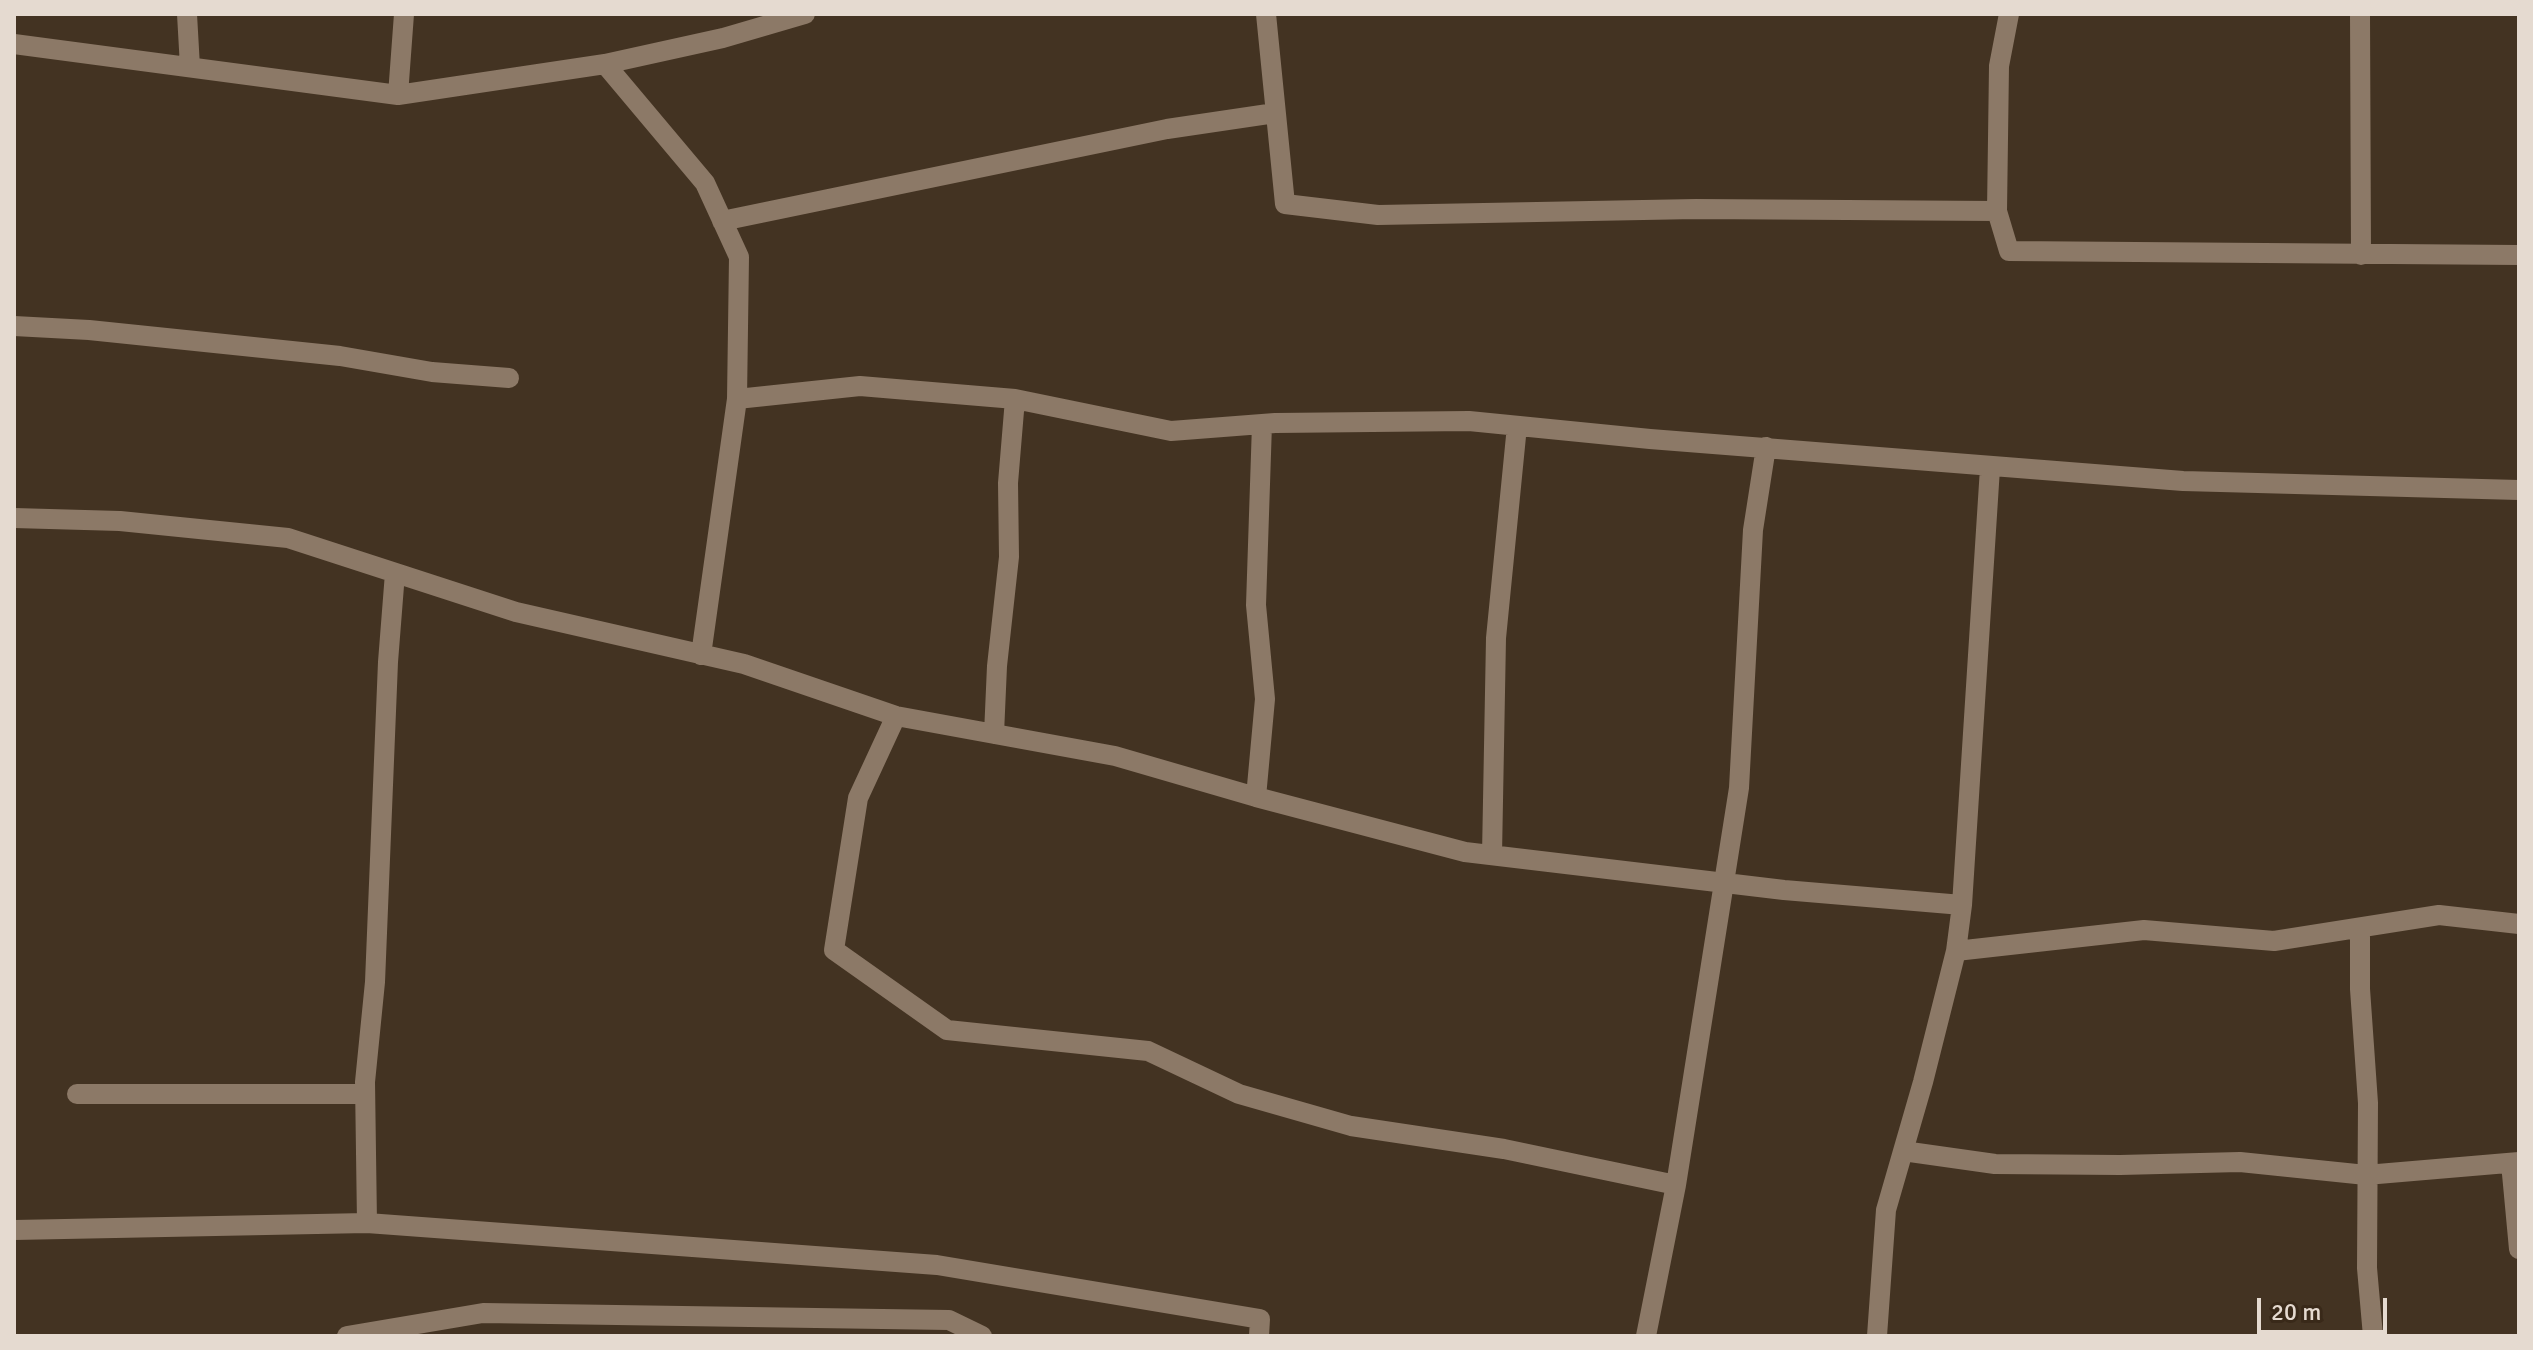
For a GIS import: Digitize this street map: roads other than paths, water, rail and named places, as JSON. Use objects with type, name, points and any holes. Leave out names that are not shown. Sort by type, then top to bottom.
[{"type":"street","points":[[187,14],[190,67]]},
{"type":"street","points":[[398,95],[404,14]]},
{"type":"street","points":[[14,44],[398,95],[605,64],[723,38],[805,14]]},
{"type":"street","points":[[1266,14],[1285,204],[1378,215],[1696,209],[1997,211]]},
{"type":"street","points":[[2009,14],[1999,66],[1997,211],[2009,251],[2519,255]]},
{"type":"street","points":[[2360,14],[2361,255]]},
{"type":"street","points":[[605,64],[705,183],[739,257],[737,399],[701,655]]},
{"type":"street","points":[[722,221],[1167,129],[1275,113]]},
{"type":"street","points":[[14,326],[89,330],[340,356],[432,372],[509,378]]},
{"type":"street","points":[[737,399],[860,386],[1015,399],[1171,431],[1262,424],[1469,421],[1990,468],[2183,481],[2519,490]]},
{"type":"street","points":[[994,734],[997,666],[1009,557],[1008,483],[1015,399]]},
{"type":"street","points":[[1256,797],[1265,699],[1256,605],[1262,424]]},
{"type":"street","points":[[1492,855],[1496,638],[1517,426]]},
{"type":"street","points":[[1646,1336],[1676,1185],[1739,788],[1753,530],[1766,447]]},
{"type":"street","points":[[1877,1336],[1886,1210],[1956,951],[1962,905],[1990,468]]},
{"type":"street","points":[[14,518],[120,521],[288,538],[516,612],[744,664],[896,716],[1115,756],[1465,852],[1724,883],[1962,905]]},
{"type":"street","points":[[367,1223],[365,1094],[375,982],[388,662],[395,573]]},
{"type":"street","points":[[896,716],[858,798],[834,950],[947,1030],[1148,1051],[1239,1094],[1351,1126],[1504,1149],[1676,1185]]},
{"type":"street","points":[[1956,951],[2144,930],[2274,941],[2439,915],[2519,924]]},
{"type":"street","points":[[2360,928],[2360,989],[2368,1103],[2367,1268],[2373,1336]]},
{"type":"street","points":[[77,1094],[365,1094]]},
{"type":"street","points":[[1903,1151],[1995,1164],[2240,1162],[2366,1175],[2515,1162],[2519,1249]]},
{"type":"street","points":[[14,1230],[367,1223],[937,1265],[1260,1319],[1259,1336]]},
{"type":"street","points":[[347,1336],[483,1313],[949,1320],[982,1336]]}]
